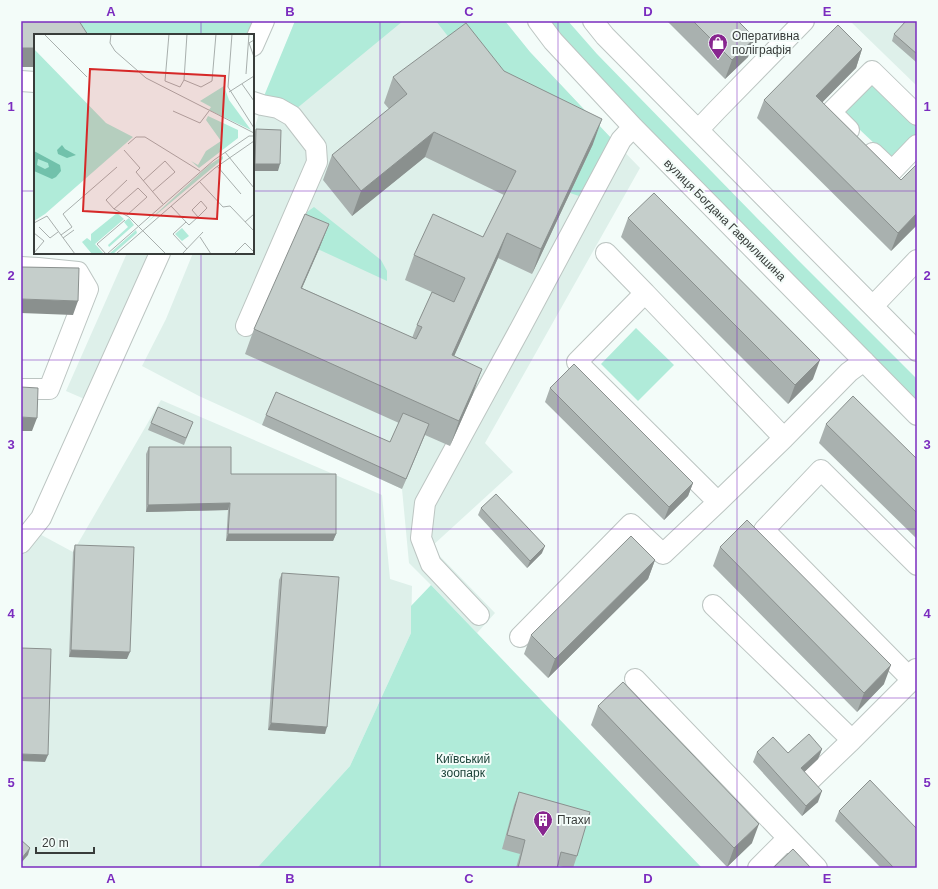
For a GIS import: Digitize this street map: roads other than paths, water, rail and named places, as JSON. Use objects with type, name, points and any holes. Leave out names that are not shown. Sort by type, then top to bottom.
[{"type":"street","points":[[254,44],[264,21]]},
{"type":"street","name":"вулиця Богдана Гаврилишина","points":[[538,21],[553,41],[633,127],[917,415]]},
{"type":"street","points":[[593,21],[605,36],[917,351]]},
{"type":"street","points":[[698,130],[804,21]]},
{"type":"street","points":[[917,115],[872,71],[831,112],[892,171],[917,145]]},
{"type":"street","points":[[21,81],[34,82]]},
{"type":"street","points":[[246,326],[317,162],[316,147],[292,116],[278,108],[262,106],[254,102]]},
{"type":"street","points":[[479,615],[431,564],[422,538],[425,502],[524,322],[621,140],[633,127]]},
{"type":"street","points":[[606,253],[784,438]]},
{"type":"street","points":[[21,543],[40,518],[160,254]]},
{"type":"street","points":[[873,306],[917,260]]},
{"type":"street","points":[[21,388],[49,390],[88,290],[78,272],[34,263]]},
{"type":"street","points":[[645,293],[577,362],[718,502]]},
{"type":"street","points":[[520,637],[631,524],[663,554],[784,438],[848,372],[864,361]]},
{"type":"street","points":[[804,786],[852,740],[914,674],[764,530],[821,470],[917,565]]},
{"type":"street","points":[[714,605],[852,740]]},
{"type":"street","points":[[635,679],[817,868]]},
{"type":"street","points":[[758,868],[788,838]]},
{"type":"place","name":"Оперативна поліграфія","points":[[718,60]]},
{"type":"place","name":"Птахи","points":[[543,837]]},
{"type":"park label","name":"Київський зоопарк","points":[[463,766]]}]
